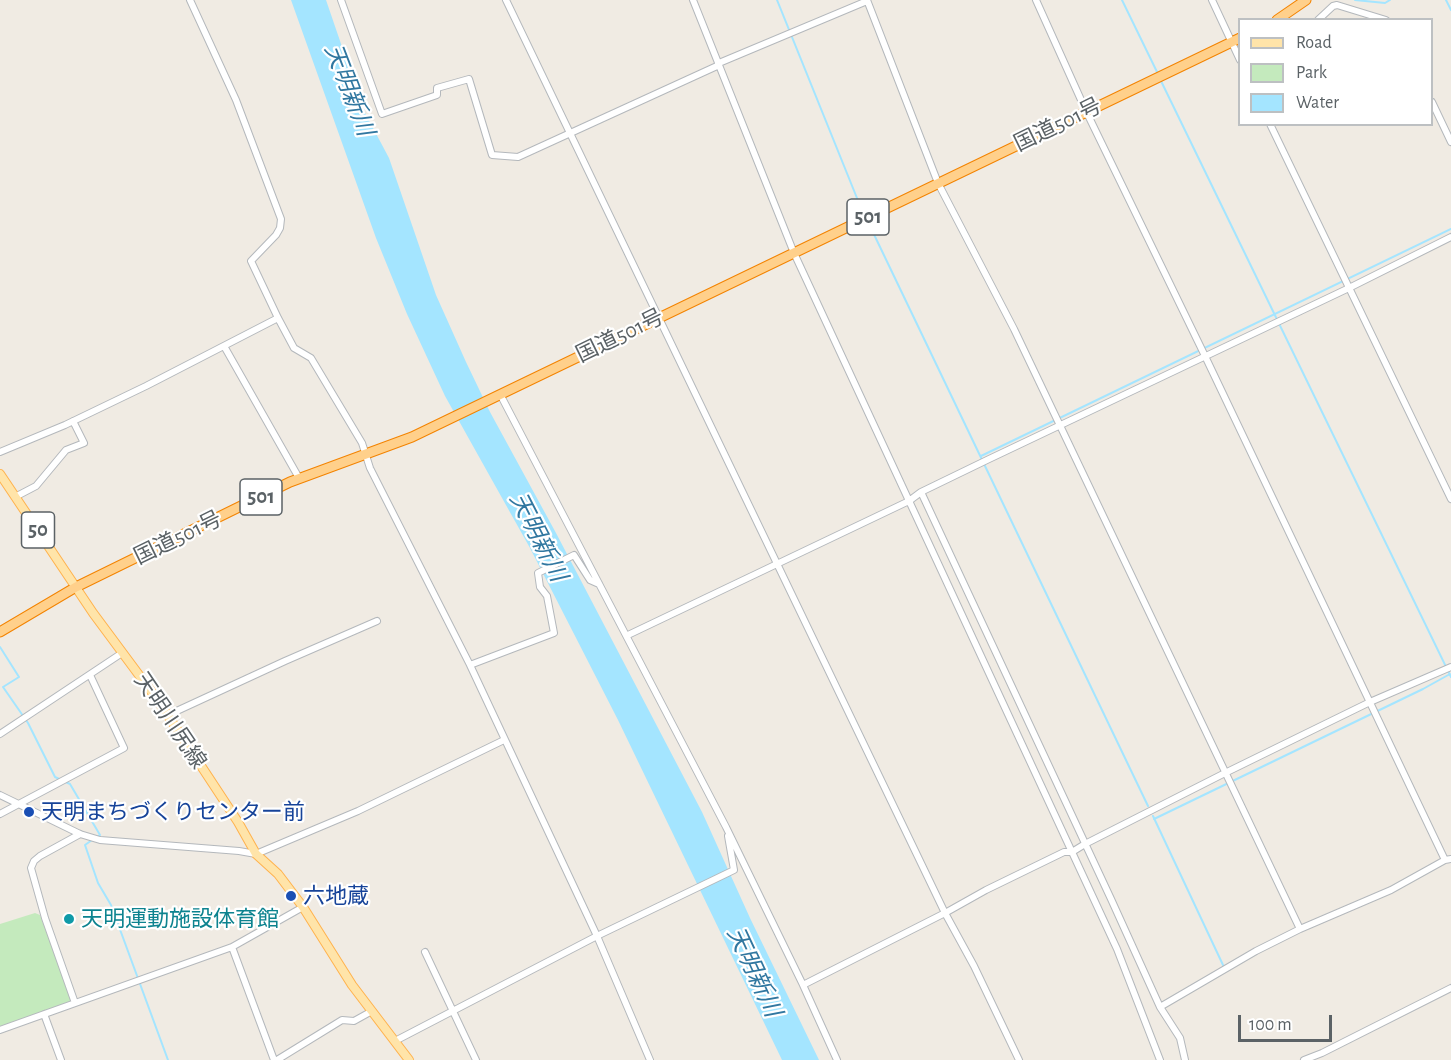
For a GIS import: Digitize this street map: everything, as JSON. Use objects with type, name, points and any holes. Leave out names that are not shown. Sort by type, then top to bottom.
[{"type":"highway","points":[[1280,18],[1306,0]]},
{"type":"highway","name":"国道501号","points":[[0,632],[76,587],[299,478],[412,437],[1235,40]]},
{"type":"main road","name":"50","points":[[1,479],[76,587]]},
{"type":"main road","name":"天明川尻線","points":[[76,587],[168,715],[238,822],[256,854],[278,874],[303,907],[352,985],[410,1060]]},
{"type":"street","points":[[190,0],[236,100],[281,219],[276,235],[251,261],[294,348],[311,358],[362,443],[370,468],[470,665],[597,936],[650,1060]]},
{"type":"street","points":[[341,0],[382,114],[437,95],[437,88],[469,79],[492,155],[518,157],[717,66],[719,63],[867,0],[938,183],[1014,329],[1300,929]]},
{"type":"street","points":[[506,0],[945,913],[974,966],[1019,1060]]},
{"type":"street","points":[[693,0],[794,253],[1127,972],[1160,1060]]},
{"type":"street","points":[[1036,0],[1086,111],[1448,860],[1391,890],[1300,929],[1256,951],[1160,1007]]},
{"type":"street","points":[[1212,0],[1235,40],[1238,55]]},
{"type":"street","points":[[1320,18],[1337,5],[1379,18]]},
{"type":"street","points":[[1433,106],[1450,138]]},
{"type":"street","points":[[1271,126],[1451,500]]},
{"type":"street","points":[[628,635],[1451,237]]},
{"type":"street","points":[[0,452],[73,421],[278,318]]},
{"type":"street","points":[[224,346],[299,478]]},
{"type":"street","points":[[498,395],[628,635],[726,827],[837,1060]]},
{"type":"street","points":[[15,497],[36,486],[66,450],[84,443],[73,421]]},
{"type":"street","points":[[921,492],[1160,1007],[1180,1038],[1185,1060]]},
{"type":"street","points":[[470,665],[554,633],[547,596],[540,587],[538,573],[574,555],[590,580],[599,584]]},
{"type":"street","points":[[168,715],[377,621]]},
{"type":"street","points":[[0,734],[122,653]]},
{"type":"street","points":[[803,985],[986,890],[1064,852],[1072,852],[1225,773],[1371,702],[1451,667]]},
{"type":"street","points":[[0,814],[124,748],[90,675]]},
{"type":"street","points":[[0,795],[80,834],[109,842],[256,854],[358,811],[504,740]]},
{"type":"street","points":[[395,1041],[597,936],[734,870],[726,827]]},
{"type":"street","points":[[75,1003],[45,918],[31,868],[40,856],[80,834]]},
{"type":"street","points":[[0,1030],[232,947],[303,907]]},
{"type":"street","points":[[232,947],[272,1059],[342,1020],[354,1021],[372,1011]]},
{"type":"street","points":[[425,951],[476,1060]]},
{"type":"street","points":[[1304,1060],[1451,988]]},
{"type":"street","points":[[44,1014],[61,1060]]},
{"type":"green space","points":[[35,913],[40,915],[72,1002],[0,1028],[0,924]]},
{"type":"water","name":"天明新川","points":[[291,0],[326,0],[364,111],[389,158],[436,295],[466,362],[490,412],[702,812],[750,918],[819,1060],[782,1060],[618,720],[530,548],[445,396],[407,314],[376,238]]},
{"type":"waterway","points":[[777,0],[861,208]]},
{"type":"waterway","points":[[1122,0],[1159,76]]},
{"type":"waterway","points":[[1355,0],[1385,3],[1390,0]]},
{"type":"waterway","points":[[1446,0],[1451,10]]},
{"type":"waterway","points":[[1161,81],[1451,677]]},
{"type":"waterway","points":[[869,224],[1148,806]]},
{"type":"waterway","points":[[981,456],[1451,229]]},
{"type":"waterway","points":[[0,647],[19,677],[3,687],[28,723],[55,777],[70,784],[100,835],[97,837]]},
{"type":"waterway","points":[[1154,819],[1450,674]]},
{"type":"waterway","points":[[1153,816],[1223,965]]},
{"type":"waterway","points":[[92,840],[85,845],[98,883],[111,905],[168,1060]]},
{"type":"place","name":"天明まちづくりセンター前","points":[[29,812]]},
{"type":"place","name":"六地蔵","points":[[291,896]]},
{"type":"place","name":"天明運動施設体育館","points":[[69,919]]}]
